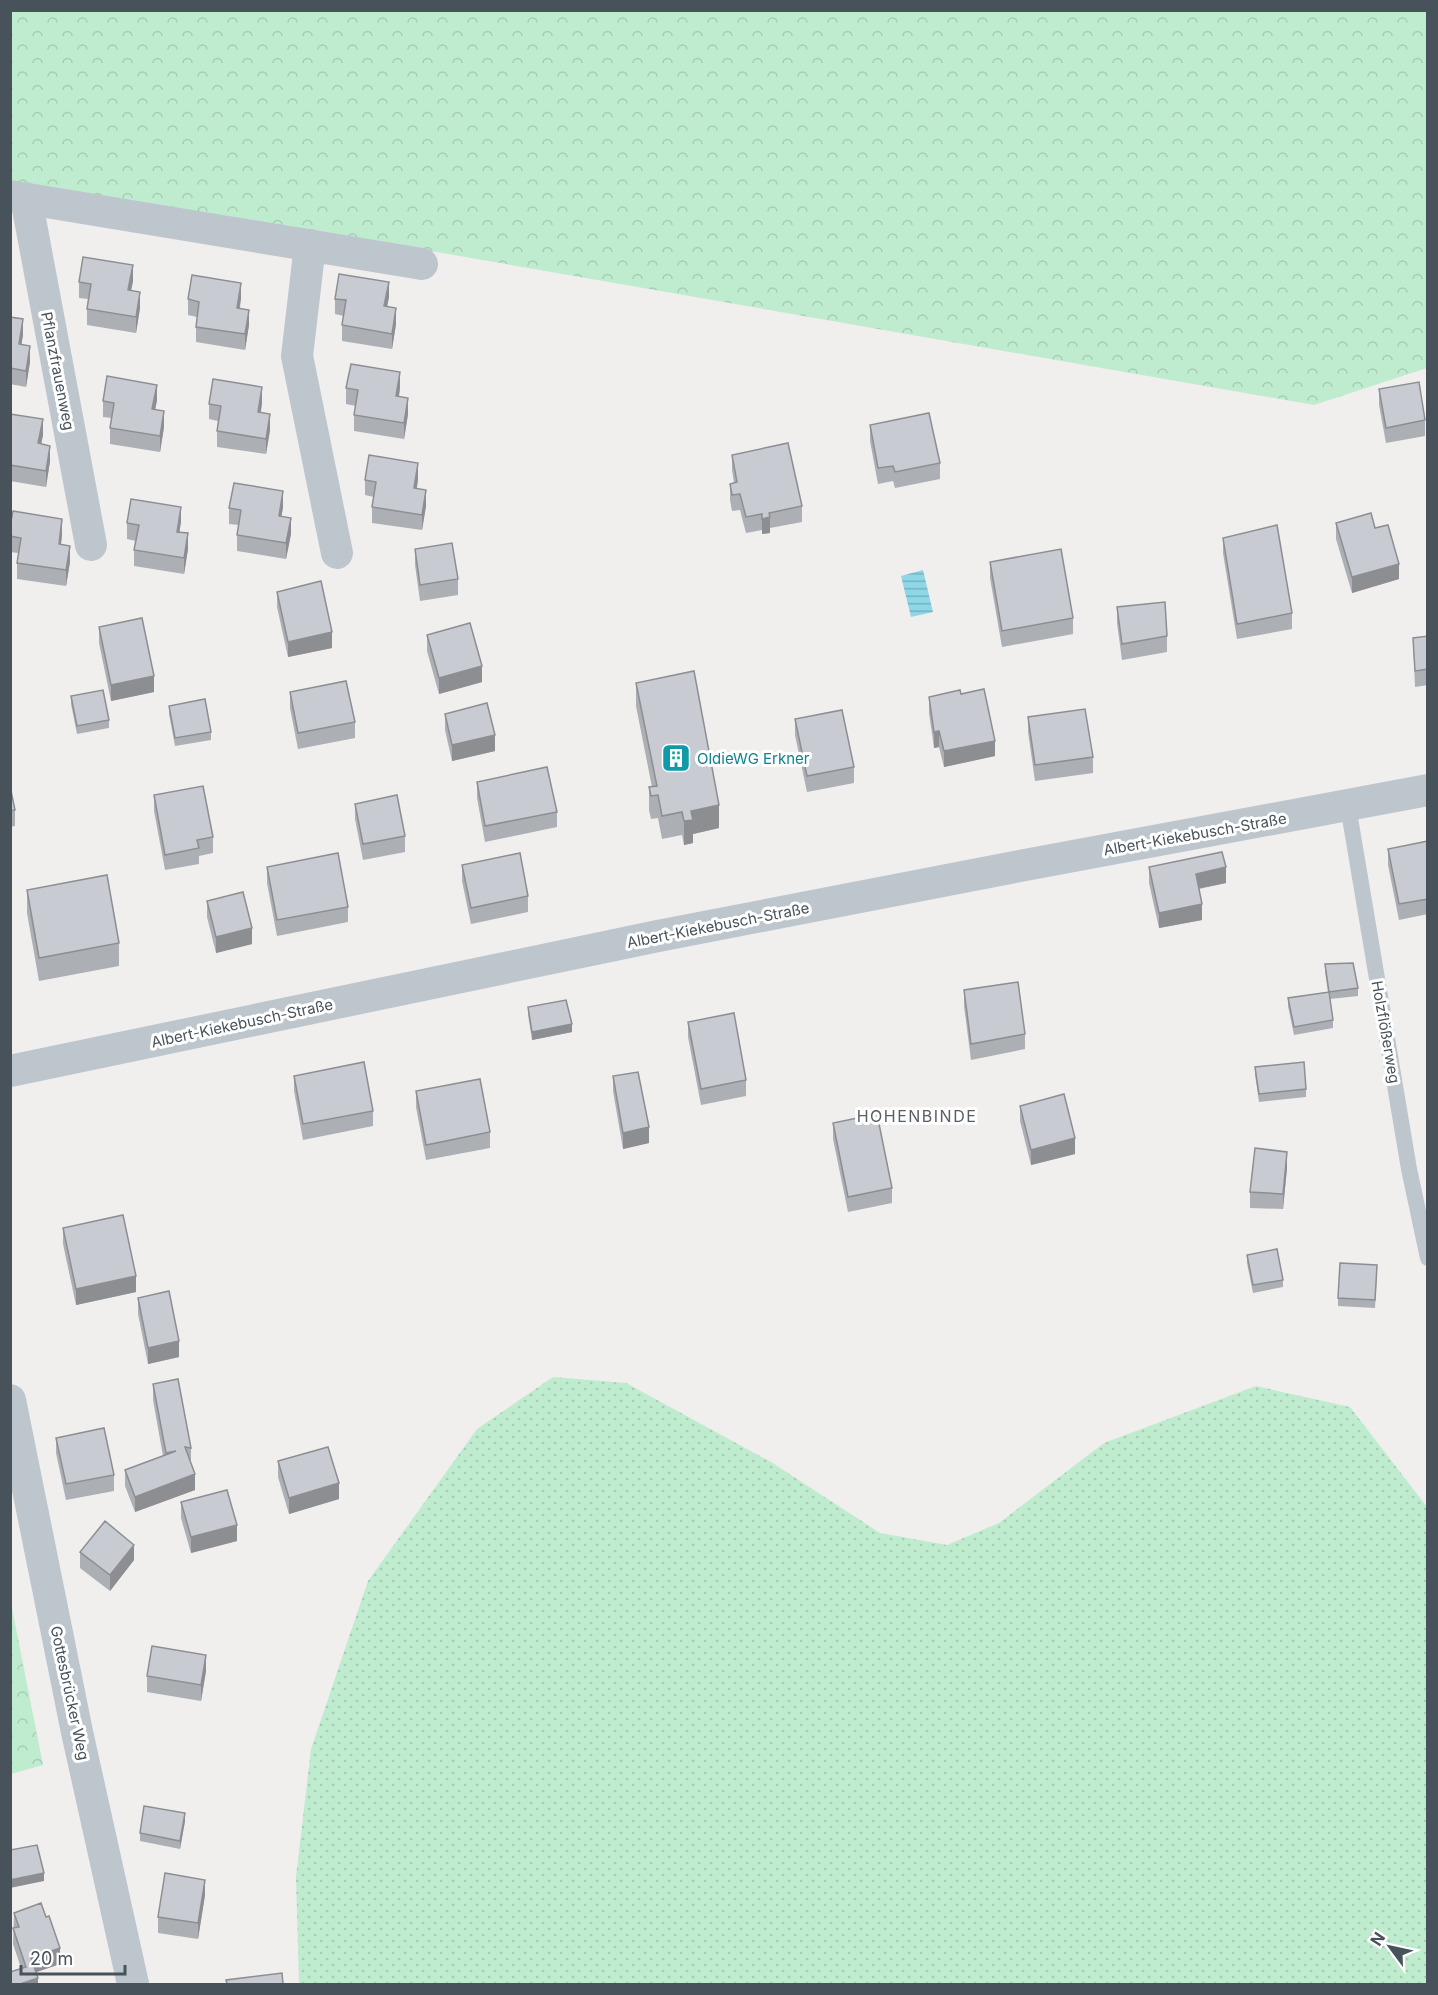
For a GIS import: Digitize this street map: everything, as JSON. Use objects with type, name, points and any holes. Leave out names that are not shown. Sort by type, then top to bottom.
[{"type":"street","name":"Pflanzfrauenweg","points":[[91,545],[18,197],[422,264]]},
{"type":"street","points":[[310,245],[297,356],[338,553]]},
{"type":"street","name":"Albert-Kiekebusch-Straße","points":[[10,1071],[658,936],[1428,790]]},
{"type":"street","name":"Gottesbrücker Weg","points":[[10,1400],[77,1732],[133,1984]]},
{"type":"lane","name":"Holzflößerweg","points":[[1348,806],[1409,1169],[1428,1258]]},
{"type":"green space","points":[[10,11],[1427,11],[1427,368],[1314,405],[425,250],[11,184]]},
{"type":"green space","points":[[553,1377],[626,1383],[771,1462],[880,1533],[947,1545],[999,1523],[1104,1443],[1256,1386],[1350,1407],[1427,1507],[1427,1984],[299,1984],[296,1877],[311,1749],[368,1581],[477,1429]]},
{"type":"green space","points":[[10,1598],[43,1765],[11,1774],[10,1774]]},
{"type":"water","points":[[923,570],[933,612],[911,617],[901,576]]},
{"type":"building","points":[[83,257],[133,265],[128,290],[140,292],[136,317],[87,309],[91,284],[79,282]]},
{"type":"building","points":[[339,274],[389,282],[384,306],[396,308],[392,334],[342,325],[346,300],[335,299]]},
{"type":"building","points":[[192,275],[241,283],[237,308],[249,310],[245,334],[196,327],[199,302],[188,299]]},
{"type":"building","points":[[10,317],[23,319],[19,344],[30,346],[26,371],[10,368]]},
{"type":"building","points":[[351,364],[400,372],[396,396],[408,398],[404,423],[354,415],[358,390],[346,388]]},
{"type":"building","points":[[107,376],[157,385],[152,409],[164,411],[160,436],[110,428],[114,403],[103,401]]},
{"type":"building","points":[[213,379],[262,387],[258,412],[270,414],[266,439],[217,431],[221,406],[209,404]]},
{"type":"building","points":[[1419,382],[1425,420],[1386,428],[1379,389]]},
{"type":"building","points":[[929,413],[940,463],[895,472],[893,466],[878,468],[870,425]]},
{"type":"building","points":[[10,414],[43,419],[38,443],[50,446],[46,471],[10,465]]},
{"type":"building","points":[[788,443],[802,506],[769,513],[770,517],[762,519],[762,514],[746,517],[740,494],[732,495],[730,484],[737,482],[732,455]]},
{"type":"building","points":[[369,455],[418,463],[414,488],[426,490],[422,515],[372,507],[376,482],[365,480]]},
{"type":"building","points":[[234,483],[283,491],[279,516],[291,518],[286,543],[237,535],[241,510],[229,508]]},
{"type":"building","points":[[131,499],[181,507],[177,532],[188,533],[184,558],[134,550],[139,525],[127,523]]},
{"type":"building","points":[[13,511],[62,519],[59,544],[70,546],[66,570],[17,563],[21,538],[10,536]]},
{"type":"building","points":[[1371,513],[1375,528],[1388,525],[1399,564],[1352,577],[1336,523]]},
{"type":"building","points":[[1277,525],[1292,613],[1237,624],[1223,538]]},
{"type":"building","points":[[452,543],[458,579],[420,585],[415,549]]},
{"type":"building","points":[[1061,549],[1073,618],[1002,631],[990,562]]},
{"type":"building","points":[[321,581],[332,632],[288,642],[277,592]]},
{"type":"building","points":[[1165,602],[1167,636],[1122,644],[1117,607]]},
{"type":"building","points":[[142,618],[154,676],[111,685],[99,627]]},
{"type":"building","points":[[470,623],[482,666],[439,678],[427,635]]},
{"type":"building","points":[[1428,636],[1428,669],[1415,671],[1413,638]]},
{"type":"building","name":"OldieWG Erkner","points":[[694,671],[719,805],[691,811],[693,820],[684,821],[682,812],[662,816],[658,795],[651,796],[649,787],[657,786],[636,683]]},
{"type":"building","points":[[346,681],[355,722],[298,733],[290,692]]},
{"type":"building","points":[[984,689],[995,741],[944,751],[939,731],[934,732],[929,697],[960,690],[961,694]]},
{"type":"building","points":[[103,690],[109,720],[77,726],[71,696]]},
{"type":"building","points":[[205,699],[211,732],[175,738],[169,706]]},
{"type":"building","points":[[487,703],[495,735],[452,745],[445,714]]},
{"type":"building","points":[[1085,709],[1093,757],[1035,765],[1028,717]]},
{"type":"building","points":[[842,710],[854,767],[807,776],[795,719]]},
{"type":"building","points":[[547,767],[557,812],[485,826],[477,782]]},
{"type":"building","points":[[10,786],[15,810],[10,811]]},
{"type":"building","points":[[203,786],[213,837],[197,840],[199,848],[165,855],[154,795]]},
{"type":"building","points":[[397,795],[405,836],[363,844],[355,804]]},
{"type":"building","points":[[1428,841],[1428,899],[1399,904],[1388,849]]},
{"type":"building","points":[[1222,852],[1226,867],[1196,874],[1202,904],[1159,913],[1149,867]]},
{"type":"building","points":[[338,853],[348,907],[277,920],[267,867]]},
{"type":"building","points":[[520,853],[528,896],[471,908],[462,865]]},
{"type":"building","points":[[107,875],[119,943],[39,958],[27,890]]},
{"type":"building","points":[[243,892],[252,928],[216,937],[207,901]]},
{"type":"building","points":[[1353,963],[1358,988],[1329,992],[1325,964]]},
{"type":"building","points":[[1018,982],[1025,1034],[971,1044],[964,990]]},
{"type":"building","points":[[1329,992],[1333,1020],[1294,1027],[1288,998]]},
{"type":"building","points":[[566,1000],[572,1024],[532,1032],[528,1007]]},
{"type":"building","points":[[734,1013],[746,1080],[701,1089],[688,1022]]},
{"type":"building","points":[[364,1062],[373,1111],[303,1124],[294,1076]]},
{"type":"building","points":[[1304,1062],[1306,1089],[1259,1094],[1255,1067]]},
{"type":"building","points":[[638,1072],[649,1127],[623,1133],[613,1076]]},
{"type":"building","points":[[480,1079],[490,1132],[426,1145],[416,1091]]},
{"type":"building","points":[[1064,1094],[1075,1138],[1031,1150],[1020,1106]]},
{"type":"building","points":[[877,1114],[892,1188],[848,1197],[833,1123]]},
{"type":"building","points":[[1255,1148],[1287,1152],[1283,1194],[1250,1192]]},
{"type":"building","points":[[123,1215],[136,1276],[76,1289],[63,1228]]},
{"type":"building","points":[[1277,1249],[1283,1280],[1253,1285],[1247,1255]]},
{"type":"building","points":[[1340,1263],[1377,1265],[1375,1300],[1338,1298]]},
{"type":"building","points":[[169,1291],[179,1341],[148,1348],[138,1298]]},
{"type":"building","points":[[178,1379],[191,1448],[185,1447],[195,1474],[135,1497],[125,1470],[176,1451],[166,1453],[153,1384]]},
{"type":"building","points":[[104,1428],[114,1475],[66,1484],[56,1438]]},
{"type":"building","points":[[328,1447],[339,1483],[289,1498],[278,1461]]},
{"type":"building","points":[[227,1490],[237,1525],[191,1537],[181,1502]]},
{"type":"building","points":[[105,1521],[134,1545],[110,1575],[80,1552]]},
{"type":"building","points":[[152,1646],[206,1655],[201,1685],[147,1676]]},
{"type":"building","points":[[144,1806],[185,1813],[180,1841],[140,1833]]},
{"type":"building","points":[[37,1845],[44,1873],[10,1880],[10,1850]]},
{"type":"building","points":[[165,1873],[205,1880],[198,1923],[158,1917]]},
{"type":"building","points":[[41,1903],[46,1917],[49,1916],[60,1948],[31,1958],[38,1978],[20,1984],[10,1984],[10,1972],[26,1967],[13,1928],[19,1927],[14,1913]]},
{"type":"building","points":[[282,1973],[283,1984],[227,1984],[226,1980]]},
{"type":"place","name":"OldieWG Erkner","points":[[676,758]]},
{"type":"district","name":"HOHENBINDE","points":[[917,1116]]}]
